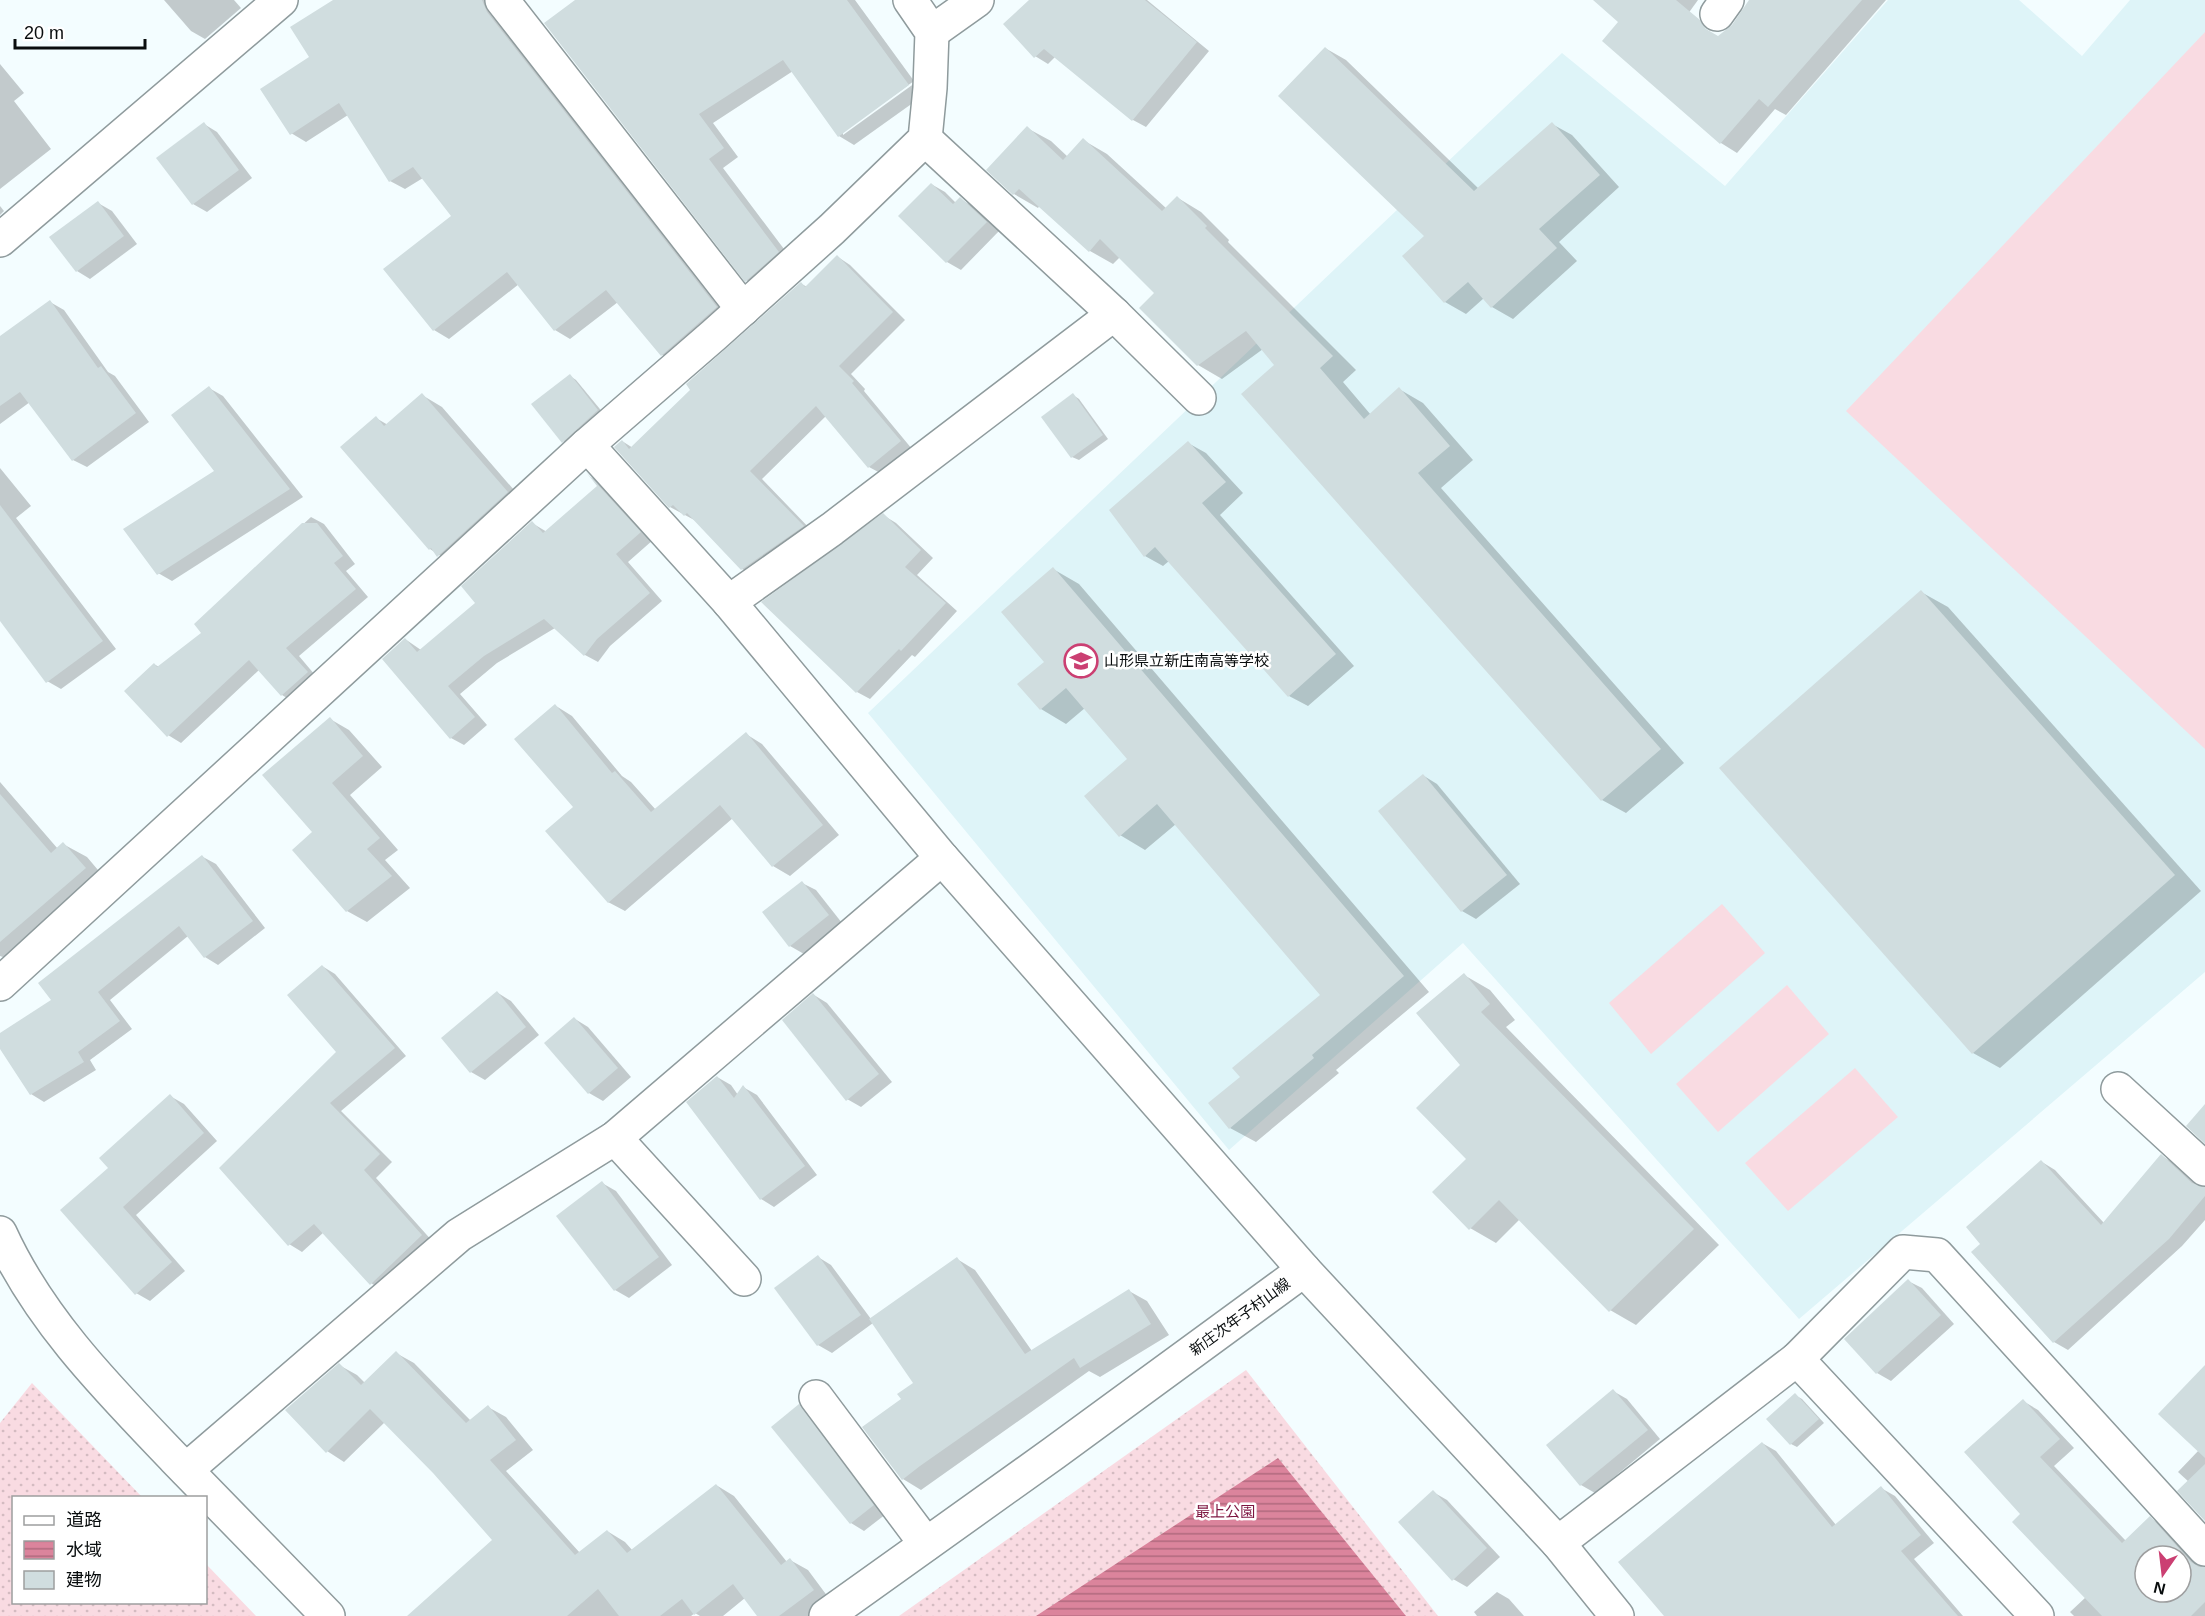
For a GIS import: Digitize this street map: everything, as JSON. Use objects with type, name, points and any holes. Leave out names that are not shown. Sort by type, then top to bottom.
[{"type":"street","points":[[0,240],[282,0]]},
{"type":"street","points":[[502,0],[743,309]]},
{"type":"street","points":[[0,984],[587,445],[832,229],[925,139],[932,32],[910,0]]},
{"type":"street","points":[[932,32],[977,0]]},
{"type":"street","points":[[925,139],[1114,314],[1199,398]]},
{"type":"street","points":[[729,602],[831,529],[1114,314]]},
{"type":"street","points":[[587,445],[729,602],[942,858],[1304,1270]]},
{"type":"street","points":[[186,1470],[459,1235],[615,1138],[942,858]]},
{"type":"street","points":[[2118,1089],[2205,1169]]},
{"type":"street","points":[[615,1138],[744,1279]]},
{"type":"street","points":[[0,1233],[10,1255],[71,1346],[113,1395],[328,1616]]},
{"type":"street","points":[[1558,1543],[1797,1359],[1904,1251],[1937,1255],[2205,1549]]},
{"type":"street","name":"新庄次年子村山線","points":[[826,1616],[1304,1270],[1558,1543],[1617,1616]]},
{"type":"street","points":[[1797,1359],[2037,1616]]},
{"type":"street","points":[[816,1397],[927,1544]]},
{"type":"shaded area","name":"山形県立新庄南高等学校","points":[[1888,0],[2019,0],[2082,56],[2130,0],[2205,0],[2205,972],[1799,1319],[1463,943],[1229,1150],[868,713],[1562,53],[1725,186]]},
{"type":"green space","points":[[2205,32],[2205,749],[1846,411]]},
{"type":"green space","points":[[1722,904],[1765,953],[1651,1054],[1609,1003]]},
{"type":"green space","points":[[1787,985],[1829,1034],[1718,1132],[1676,1084]]},
{"type":"green space","points":[[1855,1068],[1898,1117],[1788,1211],[1745,1163]]},
{"type":"green space","name":"最上公園","points":[[1246,1370],[1438,1616],[899,1616]]},
{"type":"green space","points":[[32,1383],[141,1496],[12,1496],[12,1604],[207,1604],[207,1565],[256,1616],[0,1616],[0,1423]]},
{"type":"water","points":[[1278,1458],[1406,1616],[1036,1616]]},
{"type":"building","points":[[333,0],[482,0],[487,12],[717,307],[661,356],[606,290],[554,331],[507,272],[433,331],[383,269],[451,216],[413,167],[389,182],[339,103],[290,135],[260,89],[309,57],[290,27]]},
{"type":"building","points":[[575,0],[847,0],[909,85],[838,137],[783,60],[699,114],[724,148],[709,159],[779,252],[745,282],[544,23]]},
{"type":"building","points":[[1029,0],[1145,0],[1197,42],[1132,121],[1044,49],[1034,58],[1003,24]]},
{"type":"building","points":[[1593,0],[1676,0],[1700,20],[1706,29],[1718,36],[1732,25],[1749,0],[1862,0],[1768,107],[1759,99],[1720,144],[1602,41],[1618,22]]},
{"type":"building","points":[[1325,47],[1474,191],[1552,122],[1600,175],[1539,229],[1557,248],[1491,308],[1468,282],[1444,303],[1402,256],[1424,236],[1278,96]]},
{"type":"building","points":[[204,122],[239,170],[192,205],[156,158]]},
{"type":"building","points":[[1027,126],[1063,160],[1083,138],[1162,211],[1177,196],[1207,226],[1205,228],[1333,356],[1320,368],[1364,419],[1399,387],[1450,446],[1418,473],[1661,749],[1601,801],[1241,394],[1274,365],[1246,331],[1197,366],[1139,308],[1154,293],[1100,239],[1089,252],[1019,189],[1013,195],[986,170]]},
{"type":"building","points":[[931,183],[953,204],[960,197],[987,222],[946,263],[898,216]]},
{"type":"building","points":[[98,201],[124,236],[76,272],[49,237]]},
{"type":"building","points":[[837,255],[893,312],[839,366],[854,381],[852,383],[901,441],[868,468],[816,406],[750,471],[804,526],[741,570],[687,513],[684,516],[673,505],[669,508],[614,447],[622,440],[629,449],[690,390],[686,384],[801,282],[805,287]]},
{"type":"building","points":[[50,300],[98,368],[101,366],[136,413],[72,461],[20,392],[0,406],[0,336]]},
{"type":"building","points":[[570,374],[598,410],[562,443],[531,404]]},
{"type":"building","points":[[209,386],[290,489],[157,575],[123,529],[214,471],[171,415]]},
{"type":"building","points":[[422,393],[508,492],[437,557],[340,447],[376,416],[384,426]]},
{"type":"building","points":[[1073,393],[1103,435],[1071,458],[1041,417]]},
{"type":"building","points":[[1188,441],[1226,482],[1202,503],[1336,654],[1288,697],[1155,547],[1144,557],[1109,510]]},
{"type":"building","points":[[586,472],[641,532],[616,554],[650,593],[597,639],[584,656],[544,619],[484,656],[448,686],[475,717],[450,739],[382,659],[405,638],[417,652],[475,603],[461,586],[532,521],[543,533],[597,486]]},
{"type":"building","points":[[0,505],[103,641],[46,683],[0,621]]},
{"type":"building","points":[[883,513],[921,550],[905,567],[946,603],[901,651],[899,649],[856,693],[761,602]]},
{"type":"building","points":[[302,523],[317,523],[343,556],[334,563],[356,589],[286,648],[308,672],[281,696],[249,660],[167,737],[124,691],[154,663],[157,667],[201,633],[194,624]]},
{"type":"building","points":[[1053,567],[1404,976],[1312,1055],[1314,1058],[1229,1129],[1208,1103],[1240,1077],[1232,1068],[1320,995],[1157,804],[1119,837],[1084,796],[1127,759],[1066,688],[1040,710],[1017,684],[1044,662],[1001,612]]},
{"type":"building","points":[[1921,590],[2175,875],[1972,1054],[1719,768]]},
{"type":"building","points":[[555,704],[612,773],[615,771],[651,812],[746,732],[823,825],[772,867],[720,805],[608,903],[545,831],[573,807],[514,739]]},
{"type":"building","points":[[330,717],[363,756],[332,783],[380,838],[367,849],[392,876],[346,912],[292,850],[312,832],[262,775]]},
{"type":"building","points":[[1423,774],[1507,875],[1461,912],[1378,811]]},
{"type":"building","points":[[0,794],[51,853],[63,842],[86,868],[0,942]]},
{"type":"building","points":[[202,855],[253,921],[204,958],[179,926],[98,992],[120,1021],[78,1052],[84,1062],[30,1095],[0,1049],[0,1033],[51,1000],[38,983]]},
{"type":"building","points":[[802,881],[829,915],[789,947],[762,912]]},
{"type":"building","points":[[322,965],[395,1048],[330,1103],[380,1154],[364,1170],[422,1235],[370,1285],[314,1224],[288,1246],[219,1168],[336,1052],[287,995]]},
{"type":"building","points":[[1464,973],[1490,1004],[1481,1012],[1694,1229],[1609,1312],[1499,1200],[1469,1230],[1432,1192],[1466,1159],[1416,1108],[1460,1065],[1416,1013]]},
{"type":"building","points":[[497,991],[526,1027],[470,1073],[441,1038]]},
{"type":"building","points":[[813,993],[879,1074],[846,1101],[782,1020]]},
{"type":"building","points":[[574,1017],[618,1068],[588,1094],[544,1043]]},
{"type":"building","points":[[717,1076],[734,1098],[743,1085],[805,1166],[760,1200],[686,1102]]},
{"type":"building","points":[[170,1094],[204,1133],[123,1207],[172,1262],[135,1295],[60,1210],[108,1168],[99,1158]]},
{"type":"building","points":[[2205,1104],[2205,1144],[2186,1126]]},
{"type":"building","points":[[2161,1154],[2192,1183],[2205,1187],[2205,1196],[2169,1239],[2053,1343],[1971,1252],[1980,1244],[1966,1227],[2041,1160],[2101,1225]]},
{"type":"building","points":[[602,1181],[659,1257],[614,1291],[556,1216]]},
{"type":"building","points":[[818,1255],[861,1315],[817,1346],[774,1288]]},
{"type":"building","points":[[957,1257],[1025,1354],[1129,1289],[1151,1324],[1080,1368],[1074,1358],[902,1480],[862,1427],[901,1399],[897,1394],[913,1383],[869,1319]]},
{"type":"building","points":[[1908,1279],[1941,1315],[1876,1374],[1844,1339]]},
{"type":"building","points":[[396,1351],[466,1423],[488,1405],[516,1440],[490,1460],[575,1555],[607,1530],[627,1553],[716,1484],[781,1565],[790,1558],[814,1590],[779,1616],[757,1616],[733,1584],[694,1615],[682,1599],[660,1616],[619,1616],[598,1589],[567,1616],[407,1616],[492,1540],[433,1473],[370,1409],[326,1453],[285,1410],[339,1363],[361,1385]]},
{"type":"building","points":[[2205,1365],[2205,1458],[2158,1414]]},
{"type":"building","points":[[1613,1389],[1648,1430],[1580,1486],[1546,1445]]},
{"type":"building","points":[[1795,1393],[1819,1419],[1790,1445],[1766,1419]]},
{"type":"building","points":[[2023,1399],[2060,1439],[2040,1457],[2122,1543],[2150,1516],[2175,1544],[2133,1544],[2133,1604],[2193,1604],[2193,1563],[2205,1567],[2205,1602],[2191,1616],[2102,1616],[2012,1522],[2020,1514],[1964,1452]]},
{"type":"building","points":[[799,1404],[874,1505],[850,1524],[771,1427]]},
{"type":"building","points":[[1762,1442],[1832,1527],[1881,1486],[1921,1535],[1901,1551],[1958,1616],[1664,1616],[1618,1562]]},
{"type":"building","points":[[2205,1464],[2205,1521],[2177,1491]]},
{"type":"building","points":[[1433,1490],[1487,1548],[1452,1581],[1398,1522]]},
{"type":"place","name":"山形県立新庄南高等学校","points":[[1081,661]]}]
